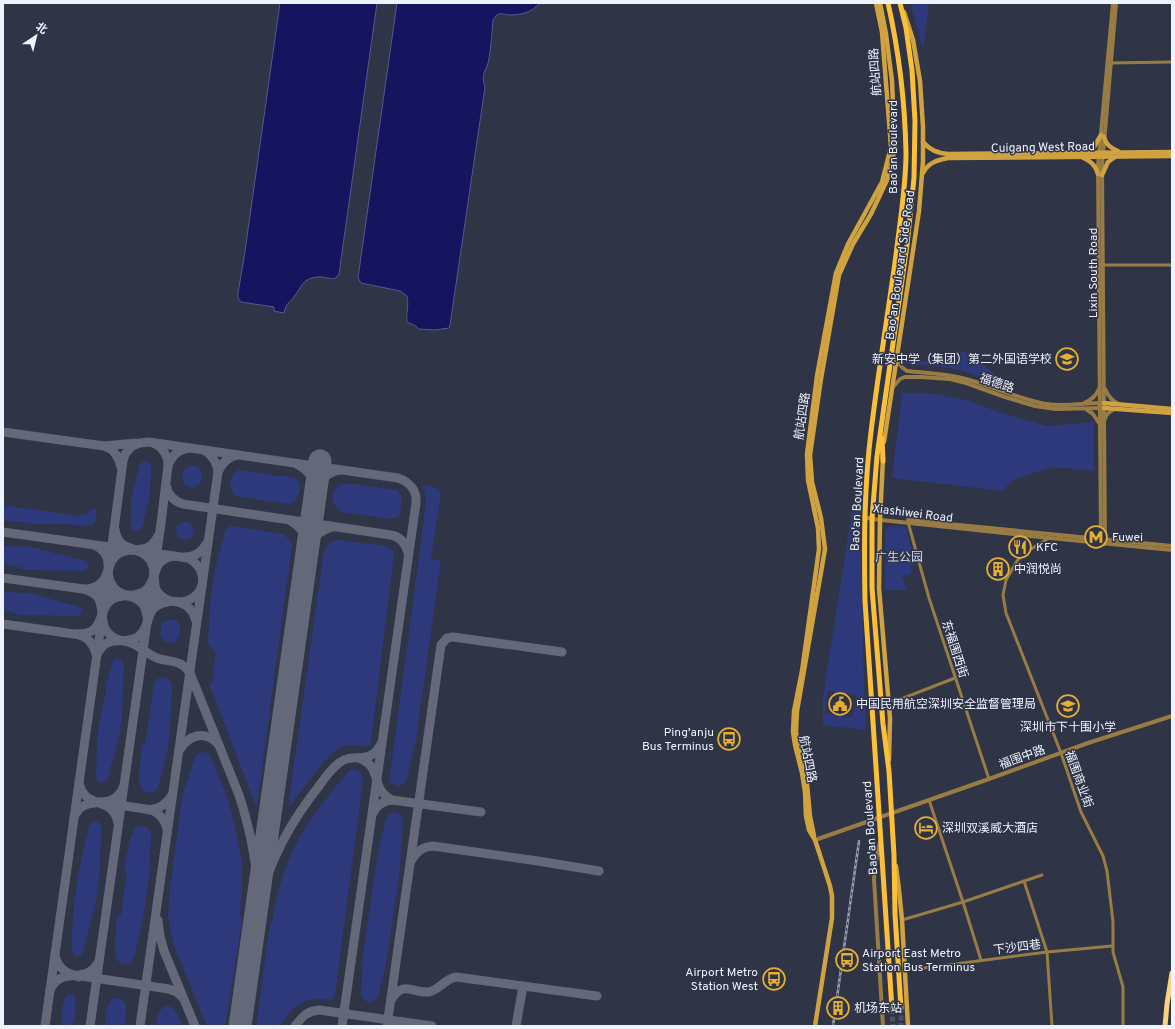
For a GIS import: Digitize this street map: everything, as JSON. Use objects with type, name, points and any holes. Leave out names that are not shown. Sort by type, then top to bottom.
[{"type":"highway","points":[[1165,1026],[1172,973]]},
{"type":"main road","name":"航站四路","points":[[815,840],[809,830],[806,816],[803,778],[793,732],[794,711],[802,671],[819,549],[818,528],[808,480],[807,454],[817,376],[836,274],[848,244],[882,182],[891,148],[882,32],[876,3]]},
{"type":"main road","name":"航站四路","points":[[816,1026],[832,918],[832,896],[815,840],[810,816],[806,773],[796,732],[797,711],[825,549],[821,518],[812,482],[810,455],[821,379],[839,275],[853,244],[871,214],[887,180],[895,149],[892,81],[886,34],[880,3]]},
{"type":"main road","name":"Bao'an Boulevard","points":[[888,3],[896,41],[903,98],[906,154],[904,198],[871,431],[864,517],[865,601],[892,1009]]},
{"type":"main road","name":"Bao'an Boulevard","points":[[900,1008],[892,813],[872,588],[872,518],[877,456],[907,245],[914,178],[915,121],[912,70],[901,3]]},
{"type":"main road","name":"Bao'an Boulevard Side Road","points":[[889,771],[890,718],[879,588],[880,518],[884,437],[918,218],[922,177],[923,142],[920,87],[916,52],[901,3]]},
{"type":"main road","points":[[1102,136],[1110,147],[1120,154],[1108,162],[1100,174],[1092,163],[1082,155],[1094,147],[1102,136]]},
{"type":"main road","name":"Cuigang West Road","points":[[923,142],[936,152],[948,154],[1101,155],[1172,152]]},
{"type":"main road","name":"Cuigang West Road","points":[[1120,154],[1172,156]]},
{"type":"main road","name":"Cuigang West Road","points":[[922,177],[930,164],[942,159],[1082,155]]},
{"type":"main road","points":[[1102,406],[1126,405],[1172,409]]},
{"type":"main road","points":[[1102,406],[1117,409],[1172,413]]},
{"type":"main road","points":[[882,423],[883,461]]},
{"type":"main road","points":[[894,855],[900,890],[908,1026]]},
{"type":"street","name":"Lixin South Road","points":[[1109,63],[1112,3]]},
{"type":"street","name":"Lixin South Road","points":[[1103,541],[1100,428],[1102,381],[1100,174],[1102,136],[1116,3]]},
{"type":"street","points":[[1109,63],[1172,62]]},
{"type":"street","points":[[1101,265],[1172,265]]},
{"type":"street","name":"福德路","points":[[897,355],[899,364],[907,371],[915,374],[957,380],[1034,406],[1055,409],[1081,406],[1102,406]]},
{"type":"street","name":"福德路","points":[[891,392],[896,382],[900,379],[915,374]]},
{"type":"street","points":[[1102,381],[1108,395],[1112,400],[1118,404],[1126,405]]},
{"type":"street","points":[[1100,428],[1099,422],[1094,414],[1081,406],[1092,399],[1102,381]]},
{"type":"street","name":"Lixin South Road","points":[[1102,406],[1104,422],[1103,541]]},
{"type":"street","points":[[1104,422],[1107,414],[1117,409]]},
{"type":"street","name":"Xiashiwei Road","points":[[864,517],[1103,541],[1172,550]]},
{"type":"street","name":"Xiashiwei Road","points":[[880,518],[1050,538],[1172,546]]},
{"type":"street","name":"东福围西街","points":[[908,522],[928,598],[989,779]]},
{"type":"street","name":"福围商业街","points":[[1050,538],[1020,557],[1006,580],[1003,595],[1006,613],[1061,753],[1081,812],[1103,856],[1107,871],[1113,922],[1112,946],[1123,987],[1123,1026]]},
{"type":"street","points":[[888,701],[900,699],[955,678]]},
{"type":"street","name":"福围中路","points":[[815,840],[1103,738],[1172,716]]},
{"type":"street","points":[[929,800],[981,960]]},
{"type":"street","points":[[880,836],[874,879],[884,1026]]},
{"type":"street","points":[[902,920],[963,902],[1042,875]]},
{"type":"street","points":[[1024,881],[1047,952],[1052,1026]]},
{"type":"street","name":"下沙四巷","points":[[924,968],[1047,952],[1112,946]]},
{"type":"green space","points":[[911,3],[929,3],[923,50]]},
{"type":"green space","points":[[962,350],[994,373],[986,379],[950,368],[902,363],[903,360],[944,363],[962,352]]},
{"type":"green space","points":[[902,393],[929,393],[967,400],[1001,413],[1047,426],[1094,422],[1094,471],[1053,467],[1015,479],[1002,491],[892,478]]},
{"type":"green space","points":[[146,461],[151,467],[150,495],[142,527],[140,530],[136,531],[131,527],[131,498],[140,464]]},
{"type":"green space","points":[[190,465],[198,467],[202,476],[199,484],[193,488],[186,486],[182,479],[184,470]]},
{"type":"green space","points":[[239,470],[295,478],[298,481],[300,492],[296,500],[289,504],[236,496],[231,490],[230,482],[233,475]]},
{"type":"green space","points":[[345,483],[397,490],[402,497],[400,514],[396,518],[390,519],[341,512],[334,504],[332,496],[336,488]]},
{"type":"green space","points":[[426,485],[436,488],[441,492],[431,559],[441,560],[416,740],[407,779],[403,785],[397,786],[390,782],[390,775],[426,503],[423,486]]},
{"type":"green space","points":[[3,505],[79,516],[79,514],[85,515],[93,508],[97,509],[95,522],[91,525],[35,524],[3,520]]},
{"type":"green space","points":[[852,511],[860,512],[866,730],[823,725],[823,696]],"holes":[[[828,691],[856,695],[853,717],[825,713]]]},
{"type":"green space","points":[[185,522],[191,525],[194,531],[191,537],[185,540],[179,537],[176,531],[179,525]]},
{"type":"green space","points":[[231,526],[283,534],[289,539],[292,546],[256,806],[210,686],[211,682],[214,680],[213,672],[216,652],[210,647],[208,641],[210,604],[214,573],[224,534],[226,529]]},
{"type":"green space","name":"广生公园","points":[[890,526],[906,527],[915,564],[910,566],[912,574],[902,577],[907,590],[885,590],[885,530]]},
{"type":"green space","points":[[337,540],[386,546],[394,553],[371,743],[369,746],[347,745],[337,750],[323,764],[288,807],[325,548]]},
{"type":"green space","points":[[3,546],[31,547],[86,561],[89,567],[85,571],[28,570],[3,563]]},
{"type":"green space","points":[[3,592],[30,593],[79,607],[82,609],[82,613],[78,616],[21,615],[3,610]]},
{"type":"green space","points":[[169,619],[176,620],[180,627],[179,637],[171,643],[164,641],[160,634],[162,623]]},
{"type":"green space","points":[[118,659],[124,664],[120,732],[108,778],[106,781],[101,783],[96,779],[97,738],[106,686],[112,663],[114,660]]},
{"type":"green space","points":[[163,677],[171,682],[172,687],[168,747],[159,785],[156,790],[146,792],[142,790],[139,782],[142,744],[145,744],[154,684],[157,679]]},
{"type":"green space","points":[[201,752],[208,753],[211,758],[227,796],[242,862],[240,914],[242,922],[225,1026],[207,1026],[174,946],[168,916],[169,895],[182,797],[195,757]]},
{"type":"green space","points":[[354,769],[361,773],[363,780],[335,995],[331,999],[317,999],[304,1002],[294,1008],[279,1026],[256,1026],[270,923],[272,923],[287,863],[304,830],[314,815],[347,773]]},
{"type":"green space","points":[[393,812],[398,813],[402,817],[403,823],[400,868],[387,959],[379,994],[373,1002],[368,1002],[365,1001],[361,995],[363,955],[376,864],[385,821],[388,815]]},
{"type":"green space","points":[[93,821],[98,822],[101,826],[100,873],[95,906],[83,951],[81,955],[77,956],[72,951],[74,903],[82,856],[90,824]]},
{"type":"green space","points":[[136,827],[147,827],[150,830],[151,835],[149,877],[143,919],[134,957],[131,962],[122,964],[118,962],[115,954],[117,916],[121,916],[127,871],[124,871],[129,843],[132,832]]},
{"type":"green space","points":[[69,994],[73,994],[76,998],[75,1015],[72,1026],[63,1026],[62,1009],[64,1000]]},
{"type":"green space","points":[[115,998],[121,999],[125,1004],[126,1011],[124,1026],[105,1026],[109,1003]]},
{"type":"green space","points":[[168,1006],[176,1011],[182,1026],[155,1026],[157,1016],[160,1011],[162,1008]]},
{"type":"shaded area","points":[[280,3],[377,3],[339,274],[336,278],[317,277],[305,281],[287,305],[284,313],[274,311],[274,307],[241,302],[238,298]]},
{"type":"shaded area","points":[[397,3],[540,3],[534,9],[523,14],[498,14],[493,20],[489,59],[483,79],[485,87],[450,325],[449,328],[435,330],[419,329],[407,322],[407,296],[400,291],[361,283],[358,278]]},
{"type":"taxiway","points":[[3,432],[104,446],[136,443]]},
{"type":"taxiway","points":[[45,1026],[123,461],[125,454],[132,446],[149,442],[398,478],[406,482],[414,491],[416,503],[342,1026]]},
{"type":"taxiway","points":[[90,1026],[168,466],[164,452],[160,447],[153,443]]},
{"type":"taxiway","points":[[104,446],[111,449],[116,454],[121,467]]},
{"type":"taxiway","points":[[168,466],[171,459],[176,454],[189,448]]},
{"type":"taxiway","points":[[140,1026],[218,472],[214,459],[204,450]]},
{"type":"taxiway","points":[[218,472],[225,461],[230,457],[237,455]]},
{"type":"taxiway","points":[[298,465],[309,474],[313,482],[315,496]]},
{"type":"taxiway","points":[[316,493],[317,488],[324,477],[340,470]]},
{"type":"taxiway","points":[[166,485],[168,492],[172,497],[176,501],[183,504],[391,535],[398,537],[402,541],[408,553]]},
{"type":"taxiway","points":[[291,521],[302,530],[306,538],[307,552]]},
{"type":"taxiway","points":[[308,549],[312,541],[318,535],[333,527]]},
{"type":"taxiway","points":[[115,529],[117,537],[124,546],[140,552],[150,560],[153,566],[154,582],[157,592],[168,600]]},
{"type":"taxiway","points":[[3,532],[188,558],[196,563],[200,570],[203,577],[202,584],[194,597],[187,601],[178,602]]},
{"type":"taxiway","points":[[87,589],[95,587],[101,583],[107,574],[110,563],[118,554],[124,551],[140,550],[149,547],[154,543],[158,536]]},
{"type":"taxiway","points":[[185,557],[198,553],[207,543]]},
{"type":"taxiway","points":[[94,545],[101,549],[105,554],[110,582],[114,588],[118,592],[142,603],[147,616]]},
{"type":"taxiway","points":[[76,634],[85,634],[92,631],[96,627],[104,610],[111,600],[120,596],[142,593],[146,590],[150,585],[161,561],[174,556]]},
{"type":"taxiway","points":[[3,578],[178,602],[190,609],[194,614],[196,621]]},
{"type":"taxiway","points":[[83,589],[92,593],[98,598],[101,604],[104,625],[113,637],[133,644],[162,660],[179,663],[183,665],[190,673],[239,795],[250,835],[255,862],[258,903]]},
{"type":"taxiway","points":[[98,653],[107,643],[112,641],[134,639],[139,636],[146,626],[149,616],[155,607],[168,602]]},
{"type":"taxiway","points":[[3,624],[81,635]]},
{"type":"taxiway","points":[[77,634],[90,641],[96,654]]},
{"type":"taxiway","points":[[387,1026],[441,645],[447,638],[453,637],[562,652]]},
{"type":"taxiway","points":[[179,751],[187,741],[197,736],[208,737],[219,745]]},
{"type":"taxiway","points":[[260,896],[271,865],[284,838],[328,774],[336,765],[344,760],[371,755],[381,744]]},
{"type":"taxiway","points":[[359,758],[367,762],[371,767],[381,790],[392,800]]},
{"type":"taxiway","points":[[79,782],[82,791],[86,796],[110,809],[115,814],[118,823]]},
{"type":"taxiway","points":[[74,817],[79,809],[85,805],[112,800],[118,796],[123,788]]},
{"type":"taxiway","points":[[149,810],[163,806],[172,795]]},
{"type":"taxiway","points":[[373,813],[381,804],[392,800],[481,812]]},
{"type":"taxiway","points":[[99,802],[152,810],[162,818],[167,829]]},
{"type":"taxiway","points":[[411,861],[420,850],[433,846],[599,871]]},
{"type":"taxiway","points":[[158,920],[164,951],[195,1026]]},
{"type":"taxiway","points":[[55,955],[58,964],[64,970],[79,977]]},
{"type":"taxiway","points":[[50,990],[55,982],[61,978],[88,973],[94,969],[99,961]]},
{"type":"taxiway","points":[[74,975],[169,989],[177,992],[182,997]]},
{"type":"taxiway","points":[[391,1000],[400,990],[408,989],[428,992],[456,977],[597,996]]},
{"type":"taxiway","points":[[516,1026],[523,986]]},
{"type":"taxiway","points":[[295,1026],[305,1015],[319,1010],[432,1026]]},
{"type":"runway","points":[[240,1026],[320,461]]},
{"type":"tunnel","points":[[901,1008],[901,1026]]},
{"type":"tunnel","points":[[892,1009],[893,1026]]},
{"type":"railway","points":[[833,1026],[859,841]]},
{"type":"place","name":"新安中学（集团）第二外国语学校","points":[[1067,359]]},
{"type":"place","name":"Fuwei","points":[[1096,537]]},
{"type":"place","name":"KFC","points":[[1020,547]]},
{"type":"place","name":"中润悦尚","points":[[998,569]]},
{"type":"place","name":"中国民用航空深圳安全监督管理局","points":[[840,704]]},
{"type":"place","name":"深圳市下十围小学","points":[[1068,706]]},
{"type":"place","name":"Ping'anju Bus Terminus","points":[[729,739]]},
{"type":"place","name":"深圳双溪威大酒店","points":[[926,828]]},
{"type":"place","name":"Airport East Metro Station Bus Terminus","points":[[847,960]]},
{"type":"place","name":"Airport Metro Station West","points":[[774,979]]},
{"type":"place","name":"机场东站","points":[[838,1008]]}]
